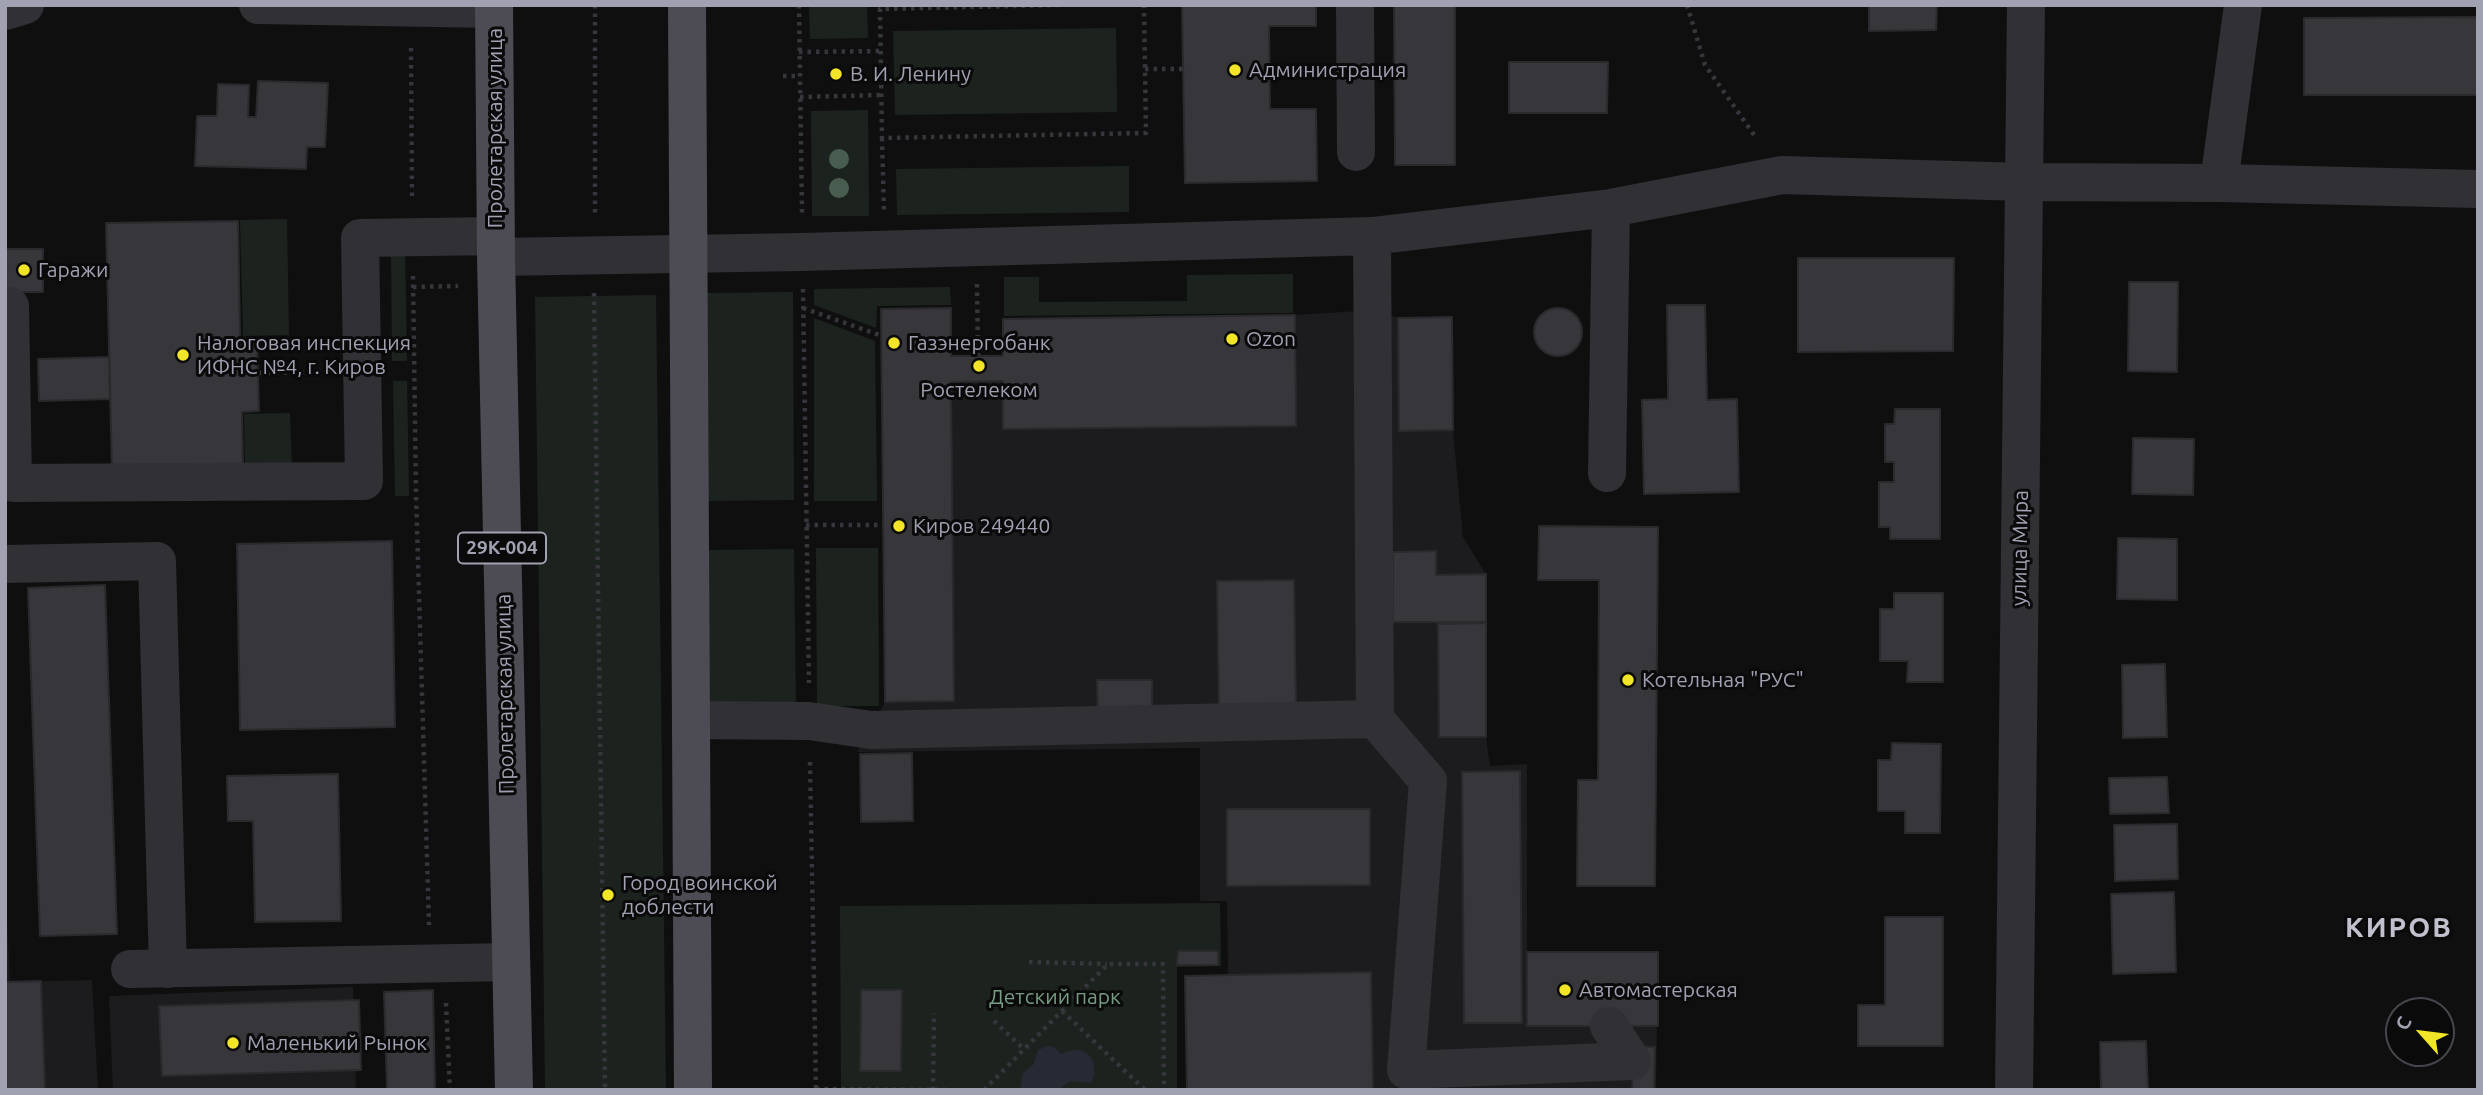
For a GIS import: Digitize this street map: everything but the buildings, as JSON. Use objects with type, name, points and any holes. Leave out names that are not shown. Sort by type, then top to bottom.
[{"type":"main road","points":[[687,5],[693,1090]]},
{"type":"main road","name":"Пролетарская улица","points":[[494,7],[496,246],[514,1090]]},
{"type":"street","points":[[5,11],[25,5]]},
{"type":"street","points":[[258,5],[494,7]]},
{"type":"street","points":[[1355,5],[1356,152]]},
{"type":"street","name":"улица Мира","points":[[2014,1090],[2026,5]]},
{"type":"street","points":[[2219,183],[2243,5]]},
{"type":"street","points":[[5,306],[10,306],[8,415],[13,483],[364,481],[360,238],[413,237],[595,255],[1372,236],[1611,208],[1782,175],[2024,183],[2219,183],[2478,189]]},
{"type":"street","points":[[1607,472],[1611,208]]},
{"type":"street","points":[[1372,236],[1375,719],[1428,781],[1406,1070],[1632,1061],[1609,1026]]},
{"type":"street","points":[[5,564],[157,561],[168,969]]},
{"type":"street","points":[[691,720],[809,721],[872,730],[1375,719]]},
{"type":"street","points":[[130,969],[511,962]]},
{"type":"path","points":[[595,5],[595,255],[605,1090]]},
{"type":"path","points":[[799,5],[816,1089],[964,1090]]},
{"type":"path","points":[[884,250],[880,7],[1059,5]]},
{"type":"path","points":[[882,138],[1146,133],[1144,5]]},
{"type":"path","points":[[1687,5],[1706,65],[1782,175]]},
{"type":"path","points":[[410,8],[416,495],[430,963],[446,991],[450,1090]]},
{"type":"path","points":[[799,52],[881,51]]},
{"type":"path","points":[[1145,69],[1183,69]]},
{"type":"path","points":[[783,76],[800,76]]},
{"type":"path","points":[[800,97],[882,95]]},
{"type":"path","points":[[976,280],[978,356]]},
{"type":"path","points":[[803,308],[881,336]]},
{"type":"path","points":[[806,525],[883,525]]},
{"type":"path","points":[[1029,962],[1163,964],[1164,1090]]},
{"type":"path","points":[[984,1090],[1108,964]]},
{"type":"path","points":[[1062,1011],[1144,1090]]},
{"type":"path","points":[[933,1090],[934,1013]]},
{"type":"path","points":[[994,1021],[1024,1049]]},
{"type":"shaded area","points":[[951,308],[952,356],[1003,356],[1003,319],[1295,315],[1374,310],[1398,318],[1452,317],[1453,430],[1463,537],[1486,574],[1486,737],[1490,766],[1527,764],[1527,952],[1658,952],[1656,1090],[1187,1090],[1185,976],[1228,974],[1227,901],[1200,901],[1200,748],[857,752],[885,702],[881,309]]},
{"type":"shaded area","points":[[5,878],[10,982],[92,980],[98,1090],[5,1090]]},
{"type":"shaded area","name":"Маленький Рынок","points":[[353,987],[356,1090],[113,1090],[109,996]]},
{"type":"shaded area","points":[[1054,1047],[1061,1054],[1077,1050],[1088,1054],[1094,1068],[1091,1083],[1070,1081],[1058,1090],[1020,1090],[1023,1073],[1034,1064],[1038,1050]]},
{"type":"green space","points":[[809,5],[867,5],[868,38],[810,39]]},
{"type":"green space","points":[[1116,28],[1117,112],[895,115],[893,31]]},
{"type":"green space","points":[[868,110],[869,216],[812,216],[811,111]]},
{"type":"green space","points":[[1129,166],[1129,212],[897,215],[896,169]]},
{"type":"green space","points":[[287,219],[289,335],[243,336],[240,220]]},
{"type":"green space","points":[[391,248],[405,248],[407,361],[392,361]]},
{"type":"green space","points":[[1293,274],[1293,313],[1004,316],[1004,277],[1039,277],[1039,302],[1187,301],[1187,275]]},
{"type":"green space","points":[[950,287],[951,305],[877,306],[876,328],[814,305],[814,289]]},
{"type":"green space","points":[[793,292],[794,500],[706,501],[705,293]]},
{"type":"green space","points":[[656,295],[666,1090],[545,1090],[535,297]]},
{"type":"green space","points":[[814,318],[875,341],[877,501],[814,501]]},
{"type":"green space","points":[[393,381],[407,381],[409,496],[395,496]]},
{"type":"green space","points":[[290,413],[292,467],[245,467],[244,414]]},
{"type":"green space","points":[[816,548],[878,548],[879,706],[817,706]]},
{"type":"green space","points":[[794,549],[796,707],[708,708],[707,550]]},
{"type":"green space","name":"Детский парк","points":[[1220,903],[1221,966],[1177,967],[1177,1090],[841,1090],[840,906]]},
{"type":"place","name":"Администрация","points":[[1235,70]]},
{"type":"place","name":"В. И. Ленину","points":[[836,74]]},
{"type":"place","name":"Гаражи","points":[[24,270]]},
{"type":"place","name":"Ozon","points":[[1232,339]]},
{"type":"place","name":"Газэнергобанк","points":[[894,343]]},
{"type":"place","name":"Налоговая инспекция ИФНС №4, г. Киров","points":[[183,355]]},
{"type":"place","name":"Ростелеком","points":[[979,366]]},
{"type":"place","name":"Киров 249440","points":[[899,526]]},
{"type":"place","name":"Котельная \"РУС\"","points":[[1628,680]]},
{"type":"place","name":"Город воинской доблести","points":[[608,895]]},
{"type":"place","name":"Автомастерская","points":[[1565,990]]},
{"type":"place","name":"Маленький Рынок","points":[[233,1043]]},
{"type":"district","name":"КИРОВ","points":[[2399,928]]}]
